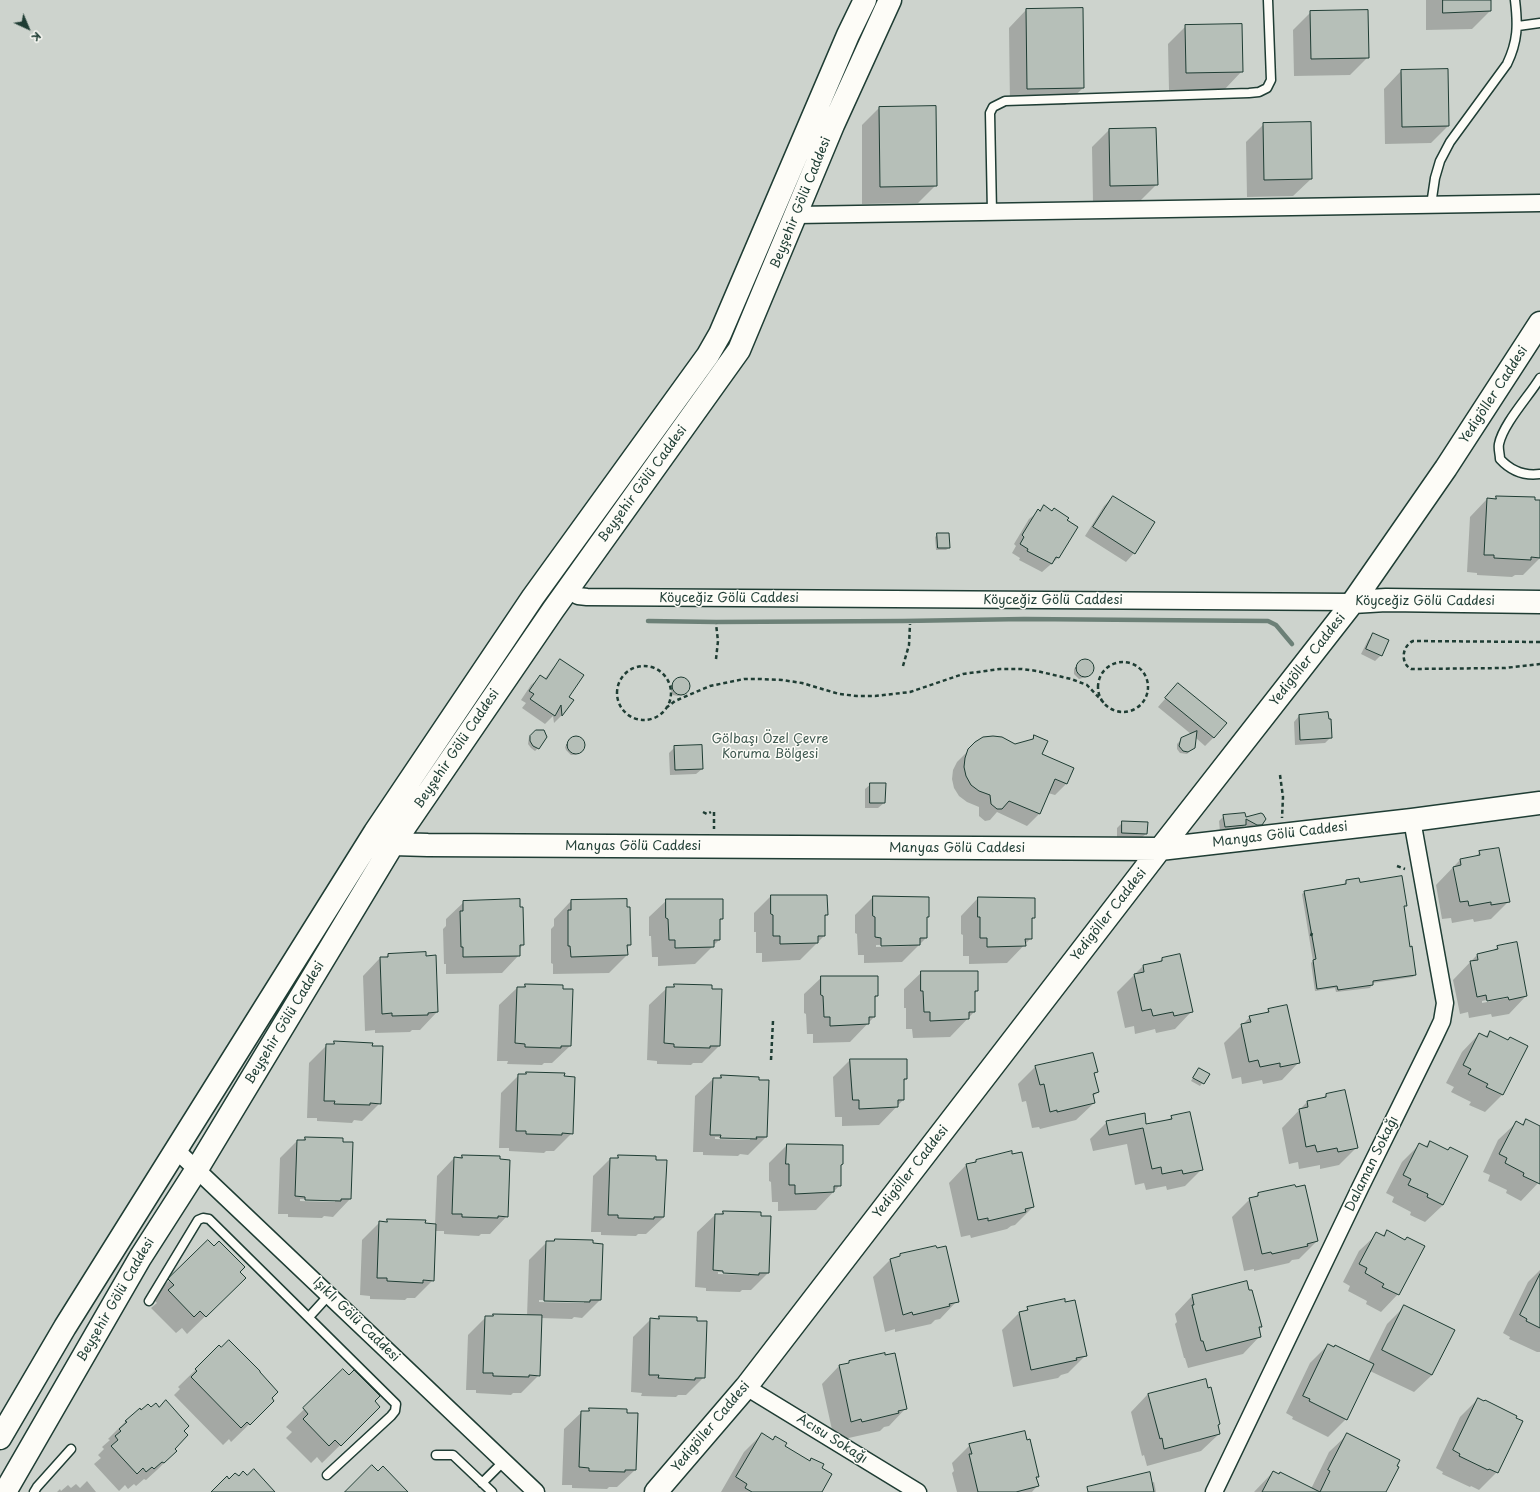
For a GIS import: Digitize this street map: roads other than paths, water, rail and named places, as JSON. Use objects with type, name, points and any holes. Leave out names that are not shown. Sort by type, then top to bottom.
[{"type":"main road","points":[[0,1438],[65,1327],[375,832],[533,597],[708,356],[720,334],[848,35],[865,0]]},
{"type":"main road","name":"Beyşehir Gölü Caddesi","points":[[5,1492],[140,1258],[197,1169],[393,844],[553,610],[739,350],[833,125],[890,0]]},
{"type":"main road","name":"Yedigöller Caddesi","points":[[656,1492],[746,1387],[1160,849],[1354,602],[1446,468],[1540,323]]},
{"type":"main road","points":[[559,562],[572,583]]},
{"type":"main road","points":[[533,597],[553,610]]},
{"type":"main road","name":"Köyceğiz Gölü Caddesi","points":[[1354,602],[1386,600],[1540,602]]},
{"type":"main road","name":"Manyas Gölü Caddesi","points":[[393,844],[1160,849],[1412,820],[1540,803]]},
{"type":"main road","points":[[375,832],[393,844]]},
{"type":"street","points":[[796,215],[1540,203]]},
{"type":"street","name":"Köyceğiz Gölü Caddesi","points":[[572,583],[578,596],[587,597],[1354,602]]},
{"type":"street","name":"Dalaman Sokağı","points":[[1214,1492],[1356,1195],[1434,1038],[1445,1012],[1445,1003],[1412,820]]},
{"type":"street","name":"Işıklı Gölü Caddesi","points":[[176,1149],[536,1492]]},
{"type":"street","name":"Acısu Sokağı","points":[[746,1387],[918,1492]]},
{"type":"lane","points":[[992,212],[990,113],[993,106],[1005,101],[1249,94],[1259,92],[1267,88],[1271,80],[1268,0]]},
{"type":"lane","points":[[1431,205],[1435,178],[1440,161],[1450,142],[1507,64],[1514,47],[1518,26],[1516,0]]},
{"type":"lane","points":[[1518,26],[1540,23]]},
{"type":"lane","points":[[1540,378],[1507,426],[1499,444],[1500,459],[1513,470],[1526,474],[1540,474]]},
{"type":"lane","points":[[150,1301],[198,1220],[203,1218],[209,1219],[396,1404],[395,1411],[391,1416],[327,1475]]},
{"type":"lane","points":[[309,1317],[329,1295]]},
{"type":"lane","points":[[34,1492],[71,1449]]},
{"type":"lane","points":[[436,1455],[453,1455],[492,1492]]},
{"type":"lane","points":[[482,1483],[504,1461]]},
{"type":"waterway","points":[[648,621],[716,622],[1024,619],[1268,621],[1276,625],[1292,644]]},
{"type":"park label","name":"Gölbaşı Özel Çevre Koruma Bölgesi","points":[[770,746]]}]
